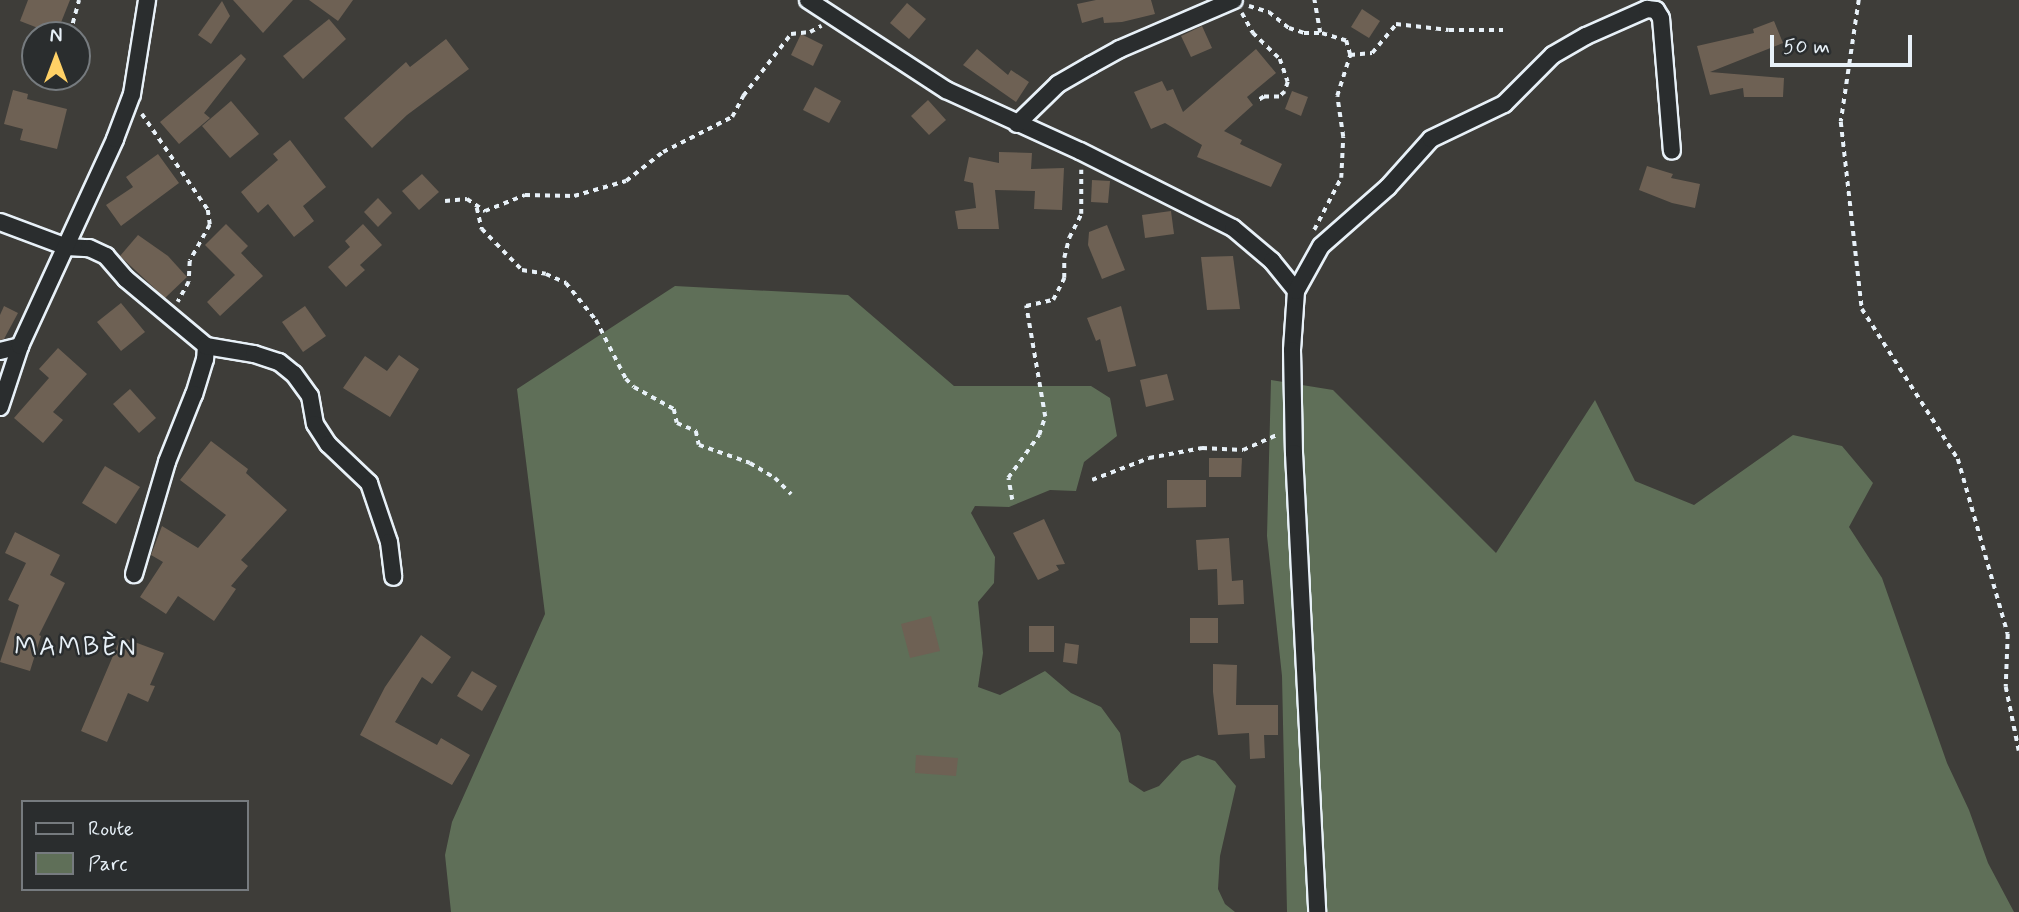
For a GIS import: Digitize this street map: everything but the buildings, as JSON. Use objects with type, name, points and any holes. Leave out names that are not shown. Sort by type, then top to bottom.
[{"type":"street","points":[[0,407],[20,346],[67,247],[132,94],[147,0]]},
{"type":"street","points":[[808,0],[946,90],[1080,150],[1233,228],[1279,269],[1296,291]]},
{"type":"street","points":[[1017,124],[1058,84],[1091,65],[1120,49],[1234,0]]},
{"type":"street","points":[[1317,912],[1293,424],[1292,350],[1296,291],[1321,246],[1388,187],[1431,139],[1504,104],[1553,55],[1586,36],[1647,9],[1656,10],[1661,18],[1672,150]]},
{"type":"street","points":[[0,222],[67,247],[89,248],[106,256],[126,279],[206,346],[254,354],[279,362],[294,373],[310,396],[315,424],[328,444],[369,483],[389,541],[393,577]]},
{"type":"street","points":[[0,351],[20,346]]},
{"type":"street","points":[[134,574],[167,462],[198,383],[206,346]]},
{"type":"path","points":[[73,21],[79,0]]},
{"type":"path","points":[[1234,0],[1269,12],[1289,28],[1346,41],[1350,55],[1337,96],[1343,137],[1341,178],[1314,228],[1313,259]]},
{"type":"path","points":[[1234,0],[1253,33],[1280,59],[1288,82],[1285,92],[1279,97],[1264,97],[1256,102]]},
{"type":"path","points":[[1314,0],[1320,33]]},
{"type":"path","points":[[1859,0],[1841,122],[1862,309],[1958,459],[2008,634],[2006,687],[2019,751]]},
{"type":"path","points":[[445,201],[467,199],[485,211],[525,195],[574,196],[626,181],[663,152],[732,117],[743,96],[782,44],[791,34],[810,32],[823,25],[825,12]]},
{"type":"path","points":[[1350,55],[1372,53],[1395,24],[1449,30],[1503,30]]},
{"type":"path","points":[[132,94],[208,210],[210,225],[190,261],[189,282],[170,317]]},
{"type":"path","points":[[1012,500],[1008,478],[1039,435],[1045,417],[1026,306],[1053,299],[1064,278],[1069,238],[1082,214],[1080,150]]},
{"type":"path","points":[[477,208],[482,229],[522,270],[546,274],[566,283],[596,320],[626,379],[634,387],[674,410],[677,423],[696,431],[699,445],[750,463],[775,478],[790,494]]},
{"type":"path","points":[[1092,480],[1111,470],[1180,451],[1243,450],[1293,424]]},
{"type":"green space","points":[[675,286],[848,295],[954,386],[1091,386],[1110,398],[1117,436],[1084,462],[1076,491],[1050,490],[1009,507],[975,506],[971,513],[995,557],[994,583],[978,602],[983,653],[978,687],[1000,695],[1045,671],[1071,693],[1101,707],[1120,733],[1129,782],[1144,792],[1159,786],[1182,761],[1198,755],[1215,761],[1236,786],[1220,856],[1218,889],[1225,904],[1235,912],[451,912],[445,855],[452,822],[545,614],[517,389]]},
{"type":"green space","points":[[1271,380],[1333,390],[1496,553],[1595,400],[1635,481],[1694,505],[1793,435],[1842,446],[1873,483],[1849,527],[1882,578],[1947,763],[1969,810],[1988,863],[2014,912],[1287,912],[1282,676],[1267,536]]},
{"type":"district","name":"MAMBÈN","points":[[76,649]]}]
